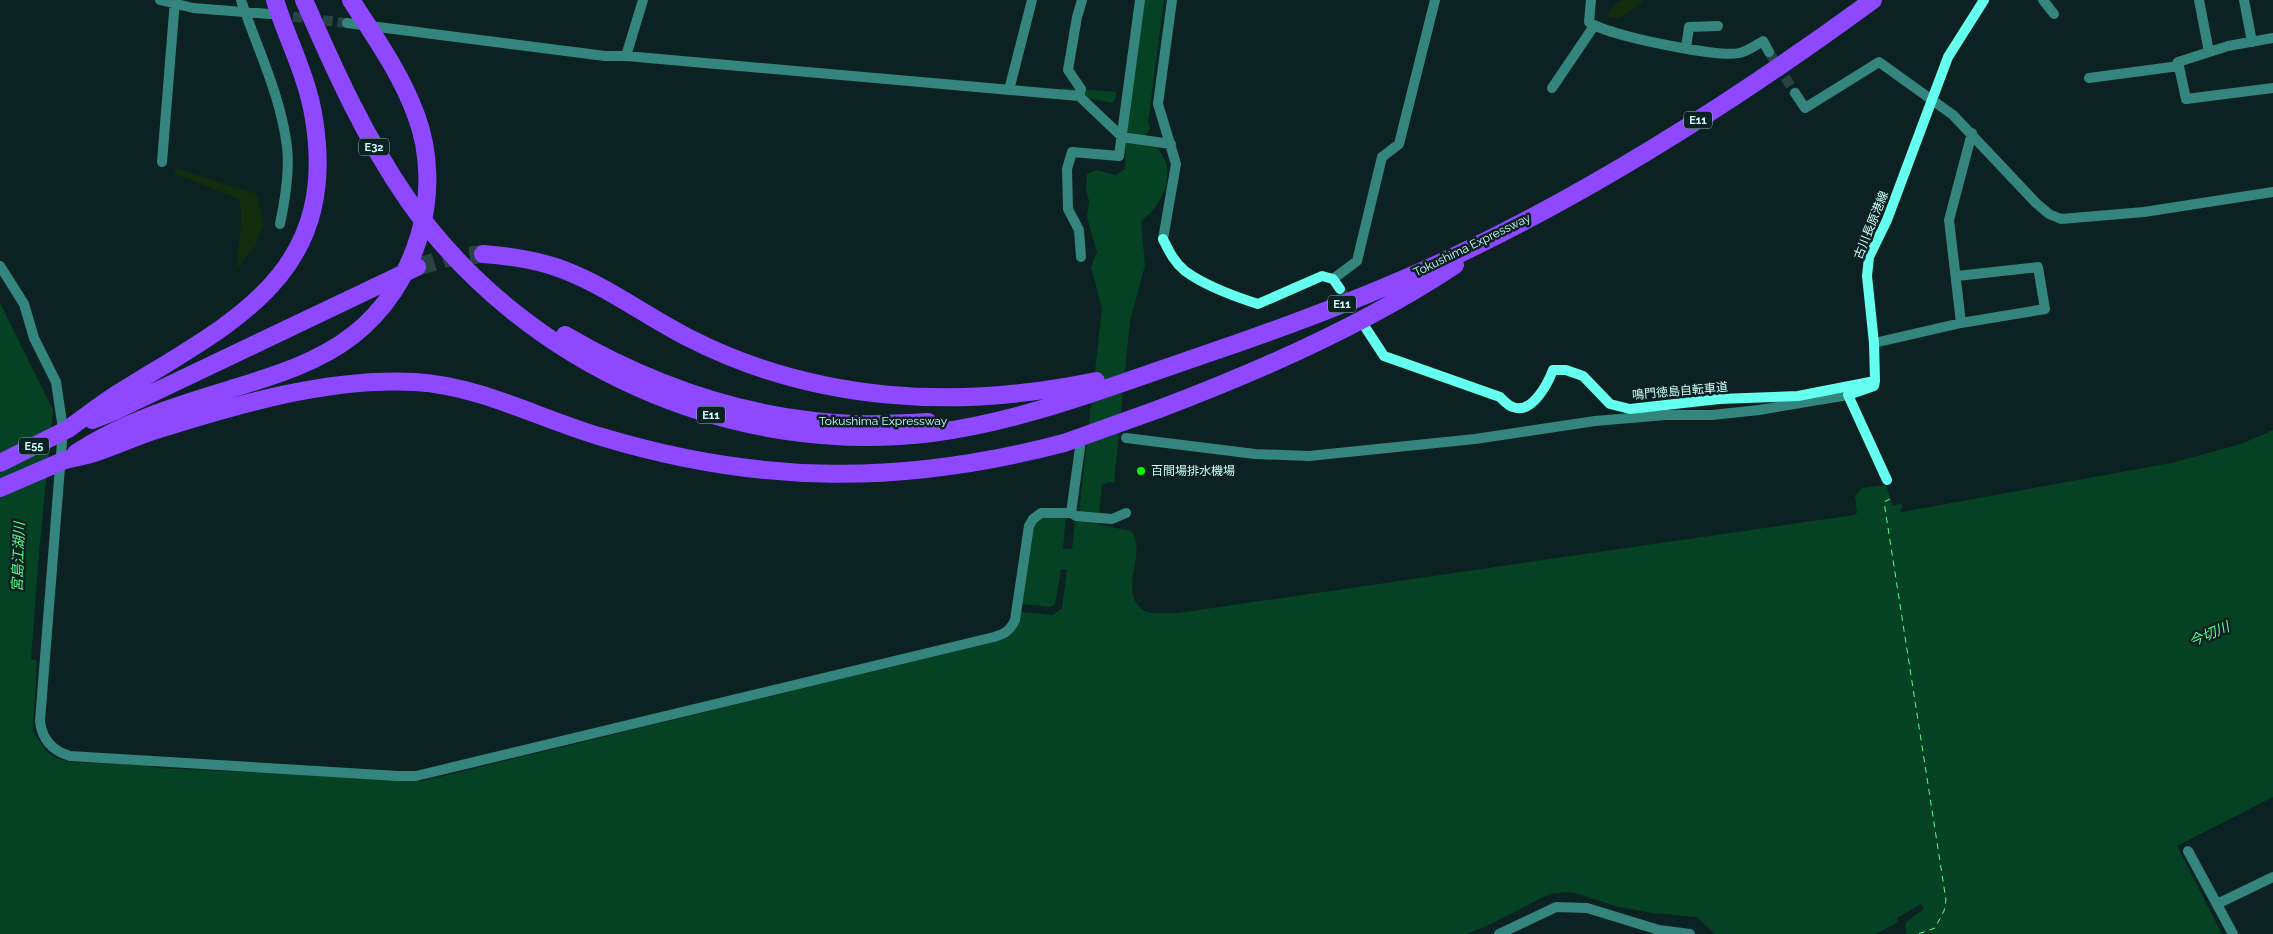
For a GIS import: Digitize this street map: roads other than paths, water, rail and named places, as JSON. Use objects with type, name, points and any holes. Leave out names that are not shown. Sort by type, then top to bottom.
[{"type":"highway","name":"Tokushima Expressway","points":[[304,0],[342,85],[373,144],[408,200],[446,239],[497,299],[575,355],[632,386],[661,398],[718,417],[793,433],[878,437],[939,432],[989,423],[1032,412],[1297,322],[1458,254],[1514,226],[1644,153],[1722,105],[1799,54],[1873,0]]},
{"type":"highway","points":[[65,460],[96,440],[131,424],[307,363],[353,336],[380,310],[393,294],[418,242],[428,190],[428,174],[422,133],[416,116],[397,74],[351,0]]},
{"type":"highway","points":[[68,429],[111,398],[231,323],[262,296],[285,270],[293,256],[313,206],[319,167],[318,150],[314,117],[272,7]]},
{"type":"highway","points":[[65,460],[98,452],[140,435],[232,408],[327,388],[397,381],[441,385],[476,393],[600,437],[657,453],[720,466],[768,471],[845,475],[926,470],[990,461],[1064,442],[1159,409],[1280,358],[1412,294],[1514,226]]},
{"type":"highway","points":[[483,254],[532,260],[564,270],[715,351],[762,369],[815,385],[881,396],[926,398],[995,396],[1064,388],[1163,369]]},
{"type":"highway","points":[[68,429],[115,411],[417,267]]},
{"type":"highway","name":"E55","points":[[0,463],[68,429]]},
{"type":"highway","name":"E55","points":[[0,488],[65,460]]},
{"type":"main road","name":"古川長原港線","points":[[1875,381],[1874,343],[1867,276],[1869,257],[1887,220],[1948,57],[1984,0]]},
{"type":"main road","points":[[1163,238],[1172,258],[1186,271],[1238,298],[1258,304],[1322,276],[1333,279],[1340,289]]},
{"type":"main road","name":"鳴門徳島自転車道","points":[[1365,328],[1384,356],[1500,397],[1511,407],[1518,408],[1528,406],[1542,391],[1553,370],[1566,370],[1583,376],[1610,404],[1630,409],[1719,399],[1798,396],[1875,381]]},
{"type":"main road","points":[[1875,381],[1874,386],[1848,395],[1887,480]]},
{"type":"street","points":[[160,0],[193,8],[245,12],[272,7]]},
{"type":"street","points":[[241,0],[271,84],[287,148],[286,188],[280,224]]},
{"type":"street","points":[[626,56],[643,0]]},
{"type":"street","points":[[1009,90],[1032,0]]},
{"type":"street","points":[[1079,96],[1081,89],[1068,70],[1077,17],[1082,0]]},
{"type":"street","points":[[1081,257],[1079,230],[1068,209],[1067,169],[1072,152],[1119,156],[1125,137],[1140,0]]},
{"type":"street","points":[[1163,238],[1176,164],[1158,104],[1172,0]]},
{"type":"street","points":[[1333,279],[1357,260],[1382,157],[1399,144],[1435,0]]},
{"type":"street","points":[[1592,0],[1589,22],[1594,26],[1629,36],[1704,52],[1739,54],[1763,41],[1769,52]]},
{"type":"street","points":[[2043,0],[2054,14]]},
{"type":"street","points":[[2199,0],[2209,52]]},
{"type":"street","points":[[2244,0],[2252,42]]},
{"type":"street","points":[[162,162],[174,2]]},
{"type":"street","points":[[347,23],[465,40],[605,56],[626,56],[1079,96],[1125,137],[1169,144]]},
{"type":"street","points":[[1552,88],[1594,26]]},
{"type":"street","points":[[1686,48],[1689,27],[1718,26]]},
{"type":"street","points":[[2273,38],[2209,52],[2178,62],[2186,99],[2273,88]]},
{"type":"street","points":[[1795,93],[1805,108],[1879,62],[1953,114],[2036,203],[2049,214],[2061,219],[2144,212],[2273,192]]},
{"type":"street","points":[[2089,78],[2179,66]]},
{"type":"street","points":[[1961,323],[1957,276],[1948,220],[1972,133]]},
{"type":"street","points":[[0,266],[24,304],[34,338],[56,382],[61,409],[63,429],[40,728],[49,744],[55,750],[70,756],[416,776],[1005,634],[1012,627],[1015,620],[1027,535],[1033,519],[1047,511],[1112,520],[1126,513]]},
{"type":"street","points":[[1874,343],[1961,323],[2045,310],[2038,267],[1957,276]]},
{"type":"street","points":[[1126,438],[1255,454],[1309,456],[1475,439],[1595,421],[1666,415],[1712,415],[1759,410],[1848,395]]},
{"type":"street","points":[[1073,514],[1082,432]]},
{"type":"street","points":[[2188,851],[2233,934]]},
{"type":"street","points":[[2217,904],[2273,877]]},
{"type":"street","points":[[1499,934],[1556,907],[1587,908],[1659,930],[1690,934]]},
{"type":"water","points":[[1144,0],[1164,0],[1148,122],[1150,129],[1140,145],[1158,148],[1167,166],[1167,182],[1162,197],[1153,210],[1141,221],[1145,265],[1130,321],[1114,483],[1108,482],[1102,485],[1099,514],[1079,512],[1102,309],[1091,267],[1097,252],[1087,217],[1089,201],[1086,189],[1087,174],[1096,170],[1116,175],[1125,169],[1127,122]]},
{"type":"water","points":[[1062,88],[1116,92],[1116,97],[1113,103],[1061,93]]},
{"type":"water","points":[[0,303],[53,410],[31,659],[37,660],[33,731],[46,751],[56,758],[69,762],[423,781],[994,642],[1005,638],[1012,632],[1018,624],[1021,612],[1053,615],[1062,608],[1067,570],[1061,569],[1055,604],[1050,607],[1022,604],[1033,524],[1049,517],[1066,516],[1063,549],[1072,549],[1075,520],[1097,522],[1097,524],[1131,531],[1136,540],[1132,585],[1133,596],[1138,605],[1149,613],[1178,613],[1854,515],[1857,513],[1855,496],[1862,488],[1886,485],[1893,506],[1901,503],[1903,508],[1899,510],[1902,512],[2171,463],[2241,444],[2273,430],[2273,797],[2177,846],[2222,934],[1906,934],[1906,922],[1924,909],[1921,904],[1897,918],[1898,922],[1876,934],[1715,934],[1697,917],[1652,913],[1615,906],[1567,892],[1549,894],[1493,923],[1467,934],[0,934]]},
{"type":"tunnel","points":[[278,15],[347,23]]},
{"type":"tunnel","points":[[1769,52],[1795,93]]},
{"type":"tunnel","points":[[417,267],[447,258],[483,254]]},
{"type":"tunnel","points":[[1340,289],[1363,325]]},
{"type":"place","name":"百間場排水機場","points":[[1141,471]]},
{"type":"water label","name":"宮島江湖川","points":[[18,557]]},
{"type":"water label","name":"今切川","points":[[2209,634]]}]
